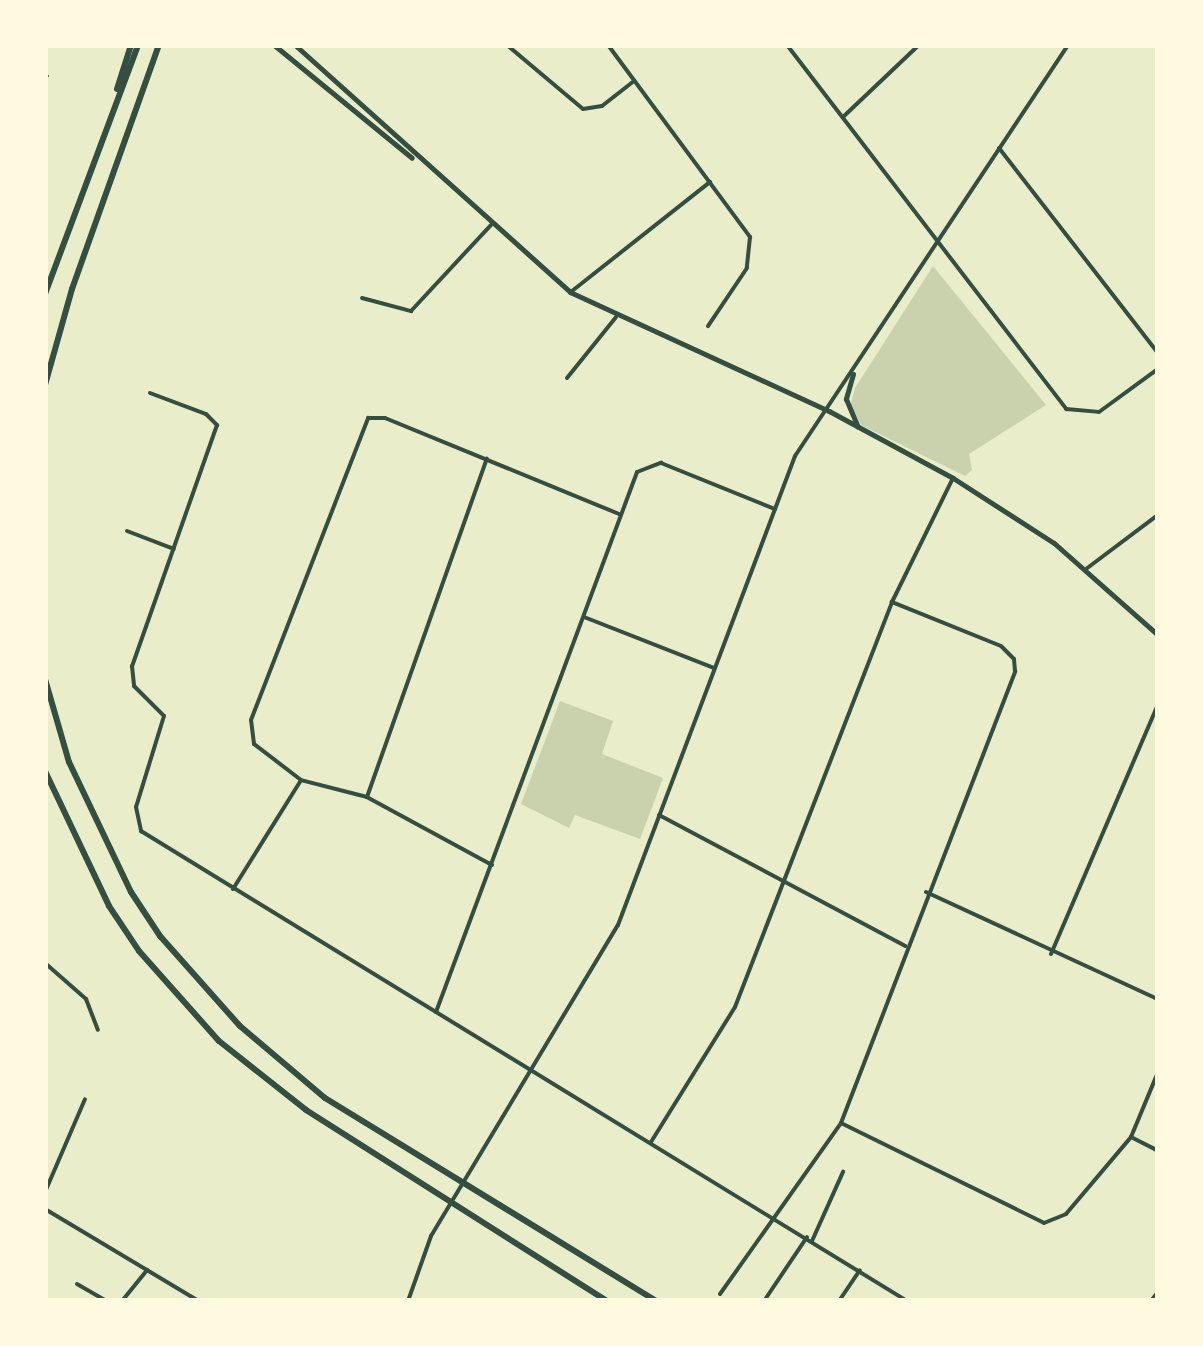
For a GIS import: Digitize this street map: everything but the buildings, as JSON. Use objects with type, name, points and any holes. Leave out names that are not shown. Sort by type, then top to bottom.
[{"type":"main road","points":[[45,294],[134,45]]},
{"type":"main road","points":[[45,385],[72,289],[160,45]]},
{"type":"main road","points":[[45,679],[97,830],[172,952],[279,1062],[462,1185],[656,1301]]},
{"type":"main road","points":[[45,771],[109,906],[176,996],[258,1076],[607,1301]]},
{"type":"street","points":[[287,56],[296,45],[419,162],[570,292],[616,317],[829,411],[954,478],[1086,569],[1158,635]]},
{"type":"street","points":[[506,45],[583,109],[602,106],[634,82]]},
{"type":"street","points":[[608,45],[710,182],[752,246],[748,268],[708,326]]},
{"type":"street","points":[[787,45],[937,246],[1066,409],[1099,412],[1158,369]]},
{"type":"street","points":[[843,117],[919,45]]},
{"type":"street","points":[[408,1301],[418,1263],[618,925],[796,456],[1068,45]]},
{"type":"street","points":[[278,46],[419,162]]},
{"type":"street","points":[[999,148],[1158,353]]},
{"type":"street","points":[[570,292],[710,182]]},
{"type":"street","points":[[362,298],[411,311],[490,225]]},
{"type":"street","points":[[567,378],[616,317]]},
{"type":"street","points":[[853,374],[846,399],[858,428]]},
{"type":"street","points":[[150,392],[211,416],[217,430],[132,666],[134,686],[164,716],[136,806],[150,840],[907,1301]]},
{"type":"street","points":[[492,865],[367,796],[301,780],[254,744],[252,720],[358,431],[376,416],[619,514]]},
{"type":"street","points":[[367,796],[487,460]]},
{"type":"street","points":[[436,1012],[636,472],[652,461],[775,509]]},
{"type":"street","points":[[650,1142],[735,1007],[892,602],[954,478]]},
{"type":"street","points":[[1086,569],[1158,515]]},
{"type":"street","points":[[127,532],[174,549]]},
{"type":"street","points":[[720,1294],[841,1124],[905,946],[1016,665],[1001,646],[892,602]]},
{"type":"street","points":[[584,617],[714,668]]},
{"type":"street","points":[[1051,954],[1158,704]]},
{"type":"street","points":[[233,889],[301,780]]},
{"type":"street","points":[[659,814],[905,946]]},
{"type":"street","points":[[926,892],[1051,954],[1158,998]]},
{"type":"street","points":[[45,963],[86,999],[98,1030]]},
{"type":"street","points":[[841,1124],[1044,1223],[1066,1214],[1131,1137],[1158,1072]]},
{"type":"street","points":[[45,1192],[85,1099]]},
{"type":"street","points":[[1131,1137],[1158,1151]]},
{"type":"street","points":[[764,1301],[809,1239],[843,1172]]},
{"type":"street","points":[[45,1209],[199,1301]]},
{"type":"street","points":[[122,1301],[147,1270]]},
{"type":"street","points":[[839,1301],[860,1270]]},
{"type":"street","points":[[77,1284],[106,1301]]},
{"type":"street","points":[[1151,1301],[1158,1292]]},
{"type":"green space","points":[[933,266],[1046,405],[969,454],[972,470],[965,476],[861,425],[850,407],[855,388]]},
{"type":"green space","points":[[560,701],[613,721],[602,754],[663,778],[640,839],[575,815],[569,828],[521,804]]}]
